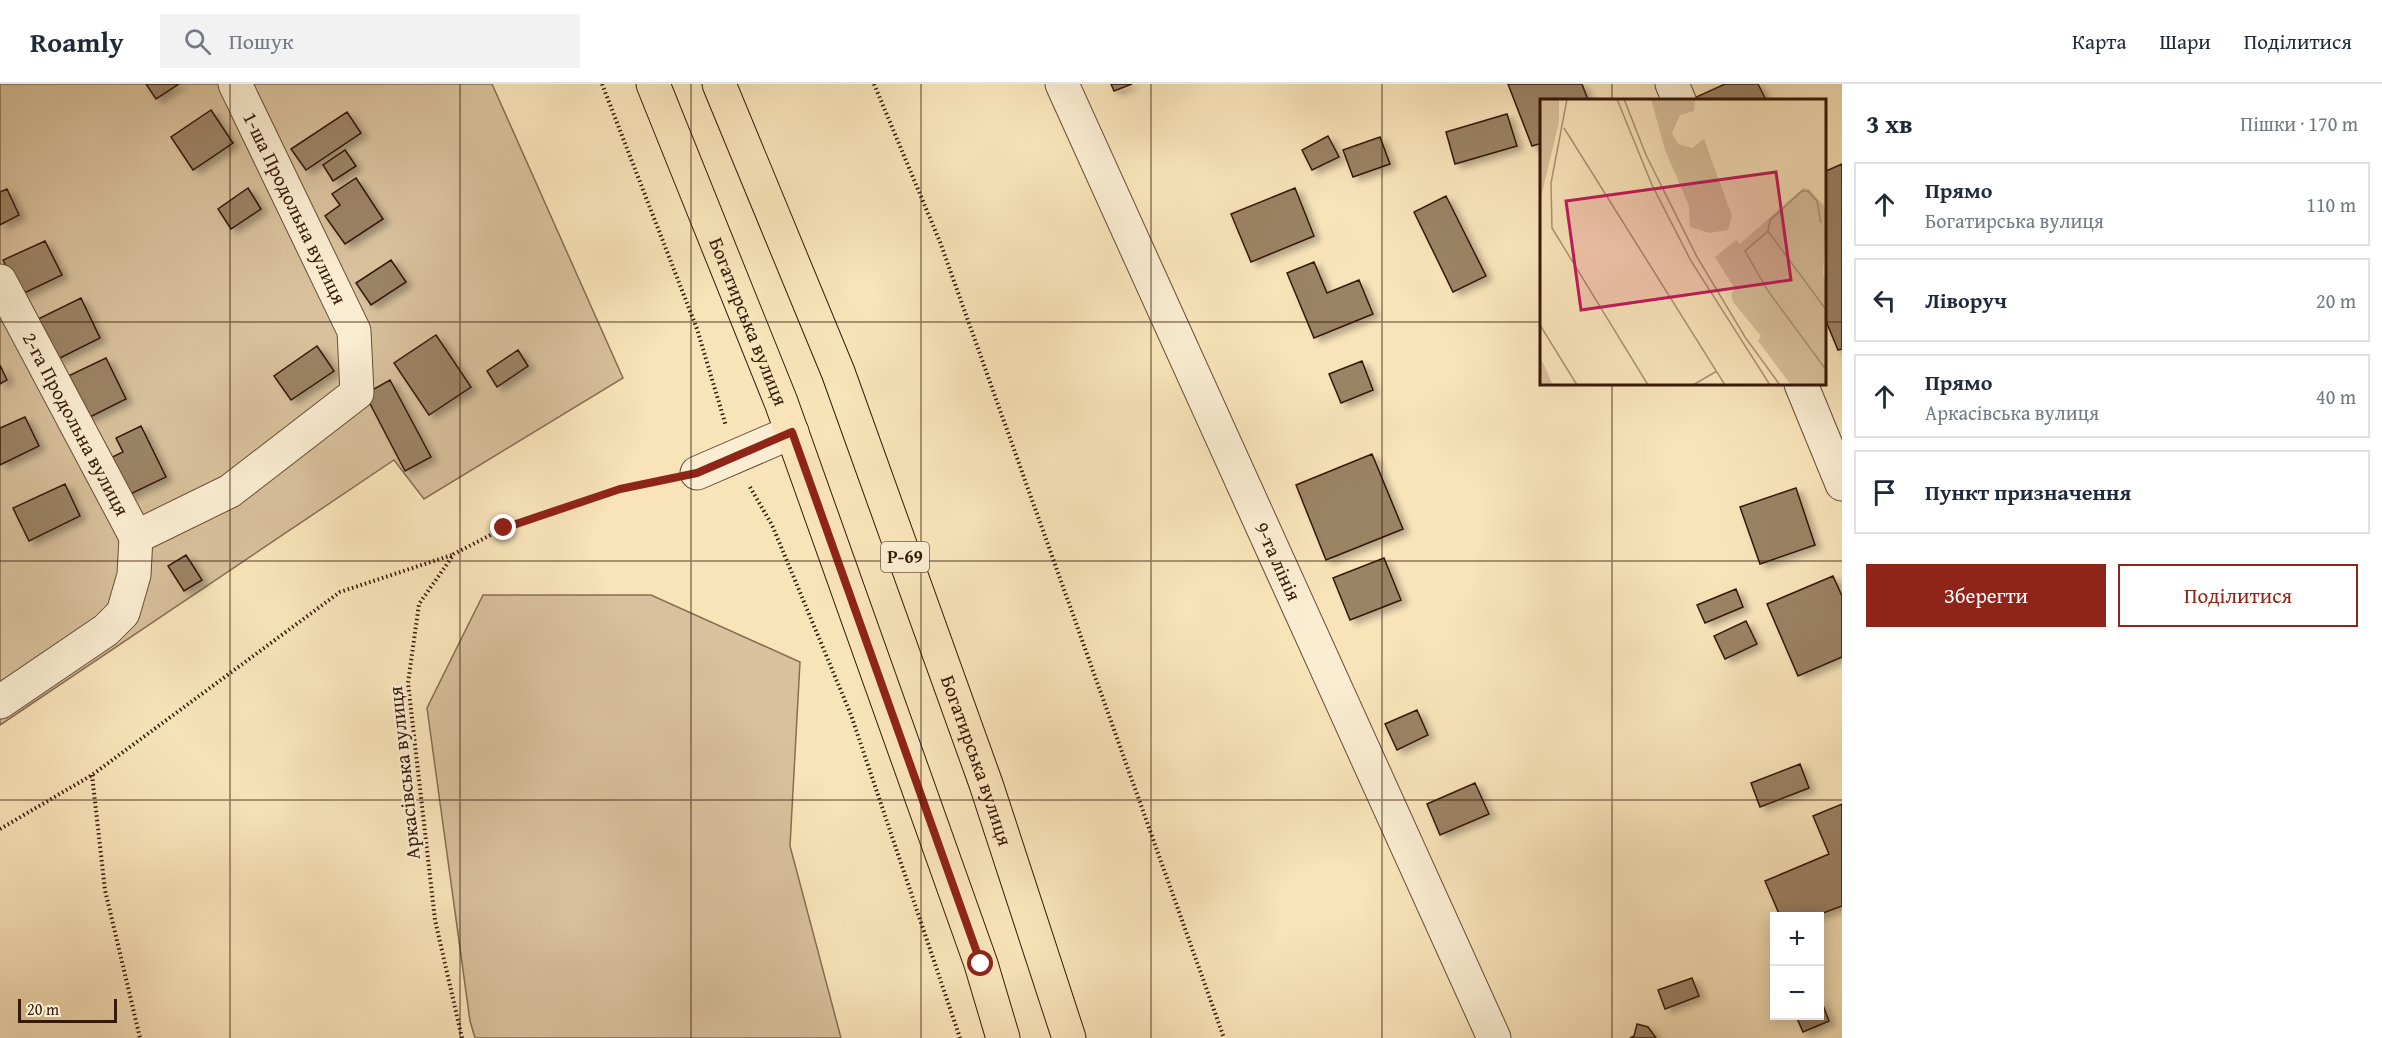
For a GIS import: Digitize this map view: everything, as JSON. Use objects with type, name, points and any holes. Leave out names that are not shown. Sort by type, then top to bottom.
[{"type":"main road","name":"Богатирська вулиця","points":[[653,84],[792,432],[981,964],[1003,1038]]},
{"type":"main road","name":"Богатирська вулиця","points":[[719,84],[838,372],[986,784],[1069,1038]]},
{"type":"street","name":"1-ша Продольна вулиця","points":[[136,537],[230,491],[357,393],[354,332],[235,84]]},
{"type":"street","name":"9-та лінія","points":[[1062,84],[1494,1038]]},
{"type":"street","points":[[1672,84],[1679,99]]},
{"type":"street","name":"2-га Продольна вулиця","points":[[0,281],[136,537]]},
{"type":"street","points":[[1802,386],[1842,484]]},
{"type":"street","points":[[697,473],[792,432]]},
{"type":"street","points":[[0,702],[106,630],[123,613],[134,575],[136,537]]},
{"type":"path","points":[[602,84],[697,329],[725,421],[731,458],[772,525],[850,715],[960,1038]]},
{"type":"path","points":[[874,84],[944,253],[1224,1038]]},
{"type":"path","name":"Аркасівська вулиця","points":[[462,1038],[435,920],[408,682],[419,604],[454,554],[504,528],[620,489],[697,473]]},
{"type":"path","points":[[0,829],[93,775],[340,592],[454,554]]},
{"type":"path","points":[[93,775],[105,890],[140,1038]]},
{"type":"shaded area","points":[[0,84],[492,84],[623,378],[424,499],[394,460],[0,725]]},
{"type":"shaded area","points":[[483,595],[651,595],[800,662],[790,846],[841,1038],[475,1038],[470,1021],[427,708]]},
{"type":"building","points":[[146,84],[179,84],[156,99]]},
{"type":"building","points":[[1111,84],[1132,84],[1114,91]]},
{"type":"building","points":[[1508,84],[1582,84],[1588,99],[1540,99],[1540,144],[1532,146]]},
{"type":"building","points":[[1725,84],[1758,84],[1766,99],[1694,99]]},
{"type":"building","points":[[211,110],[233,143],[193,170],[171,137]]},
{"type":"building","points":[[347,112],[361,133],[306,170],[291,149]]},
{"type":"building","points":[[1507,114],[1517,146],[1455,164],[1446,132]]},
{"type":"building","points":[[1328,136],[1339,157],[1312,170],[1302,150]]},
{"type":"building","points":[[1380,137],[1390,164],[1353,177],[1343,150]]},
{"type":"building","points":[[345,150],[356,166],[333,181],[323,165]]},
{"type":"building","points":[[1842,164],[1842,349],[1838,350],[1827,323],[1827,171]]},
{"type":"building","points":[[356,178],[383,219],[345,244],[325,216],[340,205],[332,194]]},
{"type":"building","points":[[248,188],[261,209],[231,229],[218,209]]},
{"type":"building","points":[[1295,188],[1314,236],[1251,262],[1231,214]]},
{"type":"building","points":[[7,189],[19,215],[0,225],[0,192]]},
{"type":"building","points":[[1446,196],[1486,276],[1453,292],[1414,212]]},
{"type":"building","points":[[45,241],[62,275],[20,295],[3,260]]},
{"type":"building","points":[[391,260],[406,282],[371,305],[356,283]]},
{"type":"building","points":[[1314,262],[1327,293],[1359,280],[1373,314],[1314,338],[1287,273]]},
{"type":"building","points":[[81,298],[100,338],[56,360],[36,320]]},
{"type":"building","points":[[436,335],[471,387],[429,415],[394,363]]},
{"type":"building","points":[[317,346],[334,371],[291,400],[274,376]]},
{"type":"building","points":[[518,350],[528,366],[497,387],[487,371]]},
{"type":"building","points":[[106,358],[126,399],[86,419],[66,377]]},
{"type":"building","points":[[1362,361],[1373,390],[1341,403],[1329,374]]},
{"type":"building","points":[[0,365],[7,380],[0,384]]},
{"type":"building","points":[[390,380],[431,457],[405,471],[365,394]]},
{"type":"building","points":[[25,417],[39,446],[0,465],[0,428]]},
{"type":"building","points":[[141,426],[166,477],[122,498],[104,461],[123,452],[116,438]]},
{"type":"building","points":[[1372,454],[1403,529],[1326,560],[1296,485]]},
{"type":"building","points":[[65,484],[80,516],[29,541],[13,508]]},
{"type":"building","points":[[1796,488],[1815,545],[1760,564],[1740,507]]},
{"type":"building","points":[[186,555],[202,580],[184,591],[168,566]]},
{"type":"building","points":[[1384,558],[1401,600],[1350,620],[1333,578]]},
{"type":"building","points":[[1833,576],[1842,596],[1842,657],[1798,676],[1767,604]]},
{"type":"building","points":[[1736,589],[1743,607],[1705,623],[1697,605]]},
{"type":"building","points":[[1746,621],[1757,644],[1725,659],[1714,636]]},
{"type":"building","points":[[1417,710],[1428,735],[1397,750],[1385,724]]},
{"type":"building","points":[[1800,764],[1809,788],[1760,807],[1751,783]]},
{"type":"building","points":[[1475,783],[1489,814],[1440,835],[1427,804]]},
{"type":"building","points":[[1842,804],[1842,906],[1824,913],[1778,912],[1765,881],[1829,854],[1813,816]]},
{"type":"building","points":[[1692,978],[1699,996],[1665,1009],[1658,990]]},
{"type":"building","points":[[1824,1008],[1829,1021],[1803,1032],[1798,1020],[1824,1020]]},
{"type":"building","points":[[1637,1024],[1648,1027],[1656,1038],[1630,1038],[1634,1036]]},
{"type":"route","points":[[504,528],[620,489],[697,473],[792,432],[981,964]]}]
